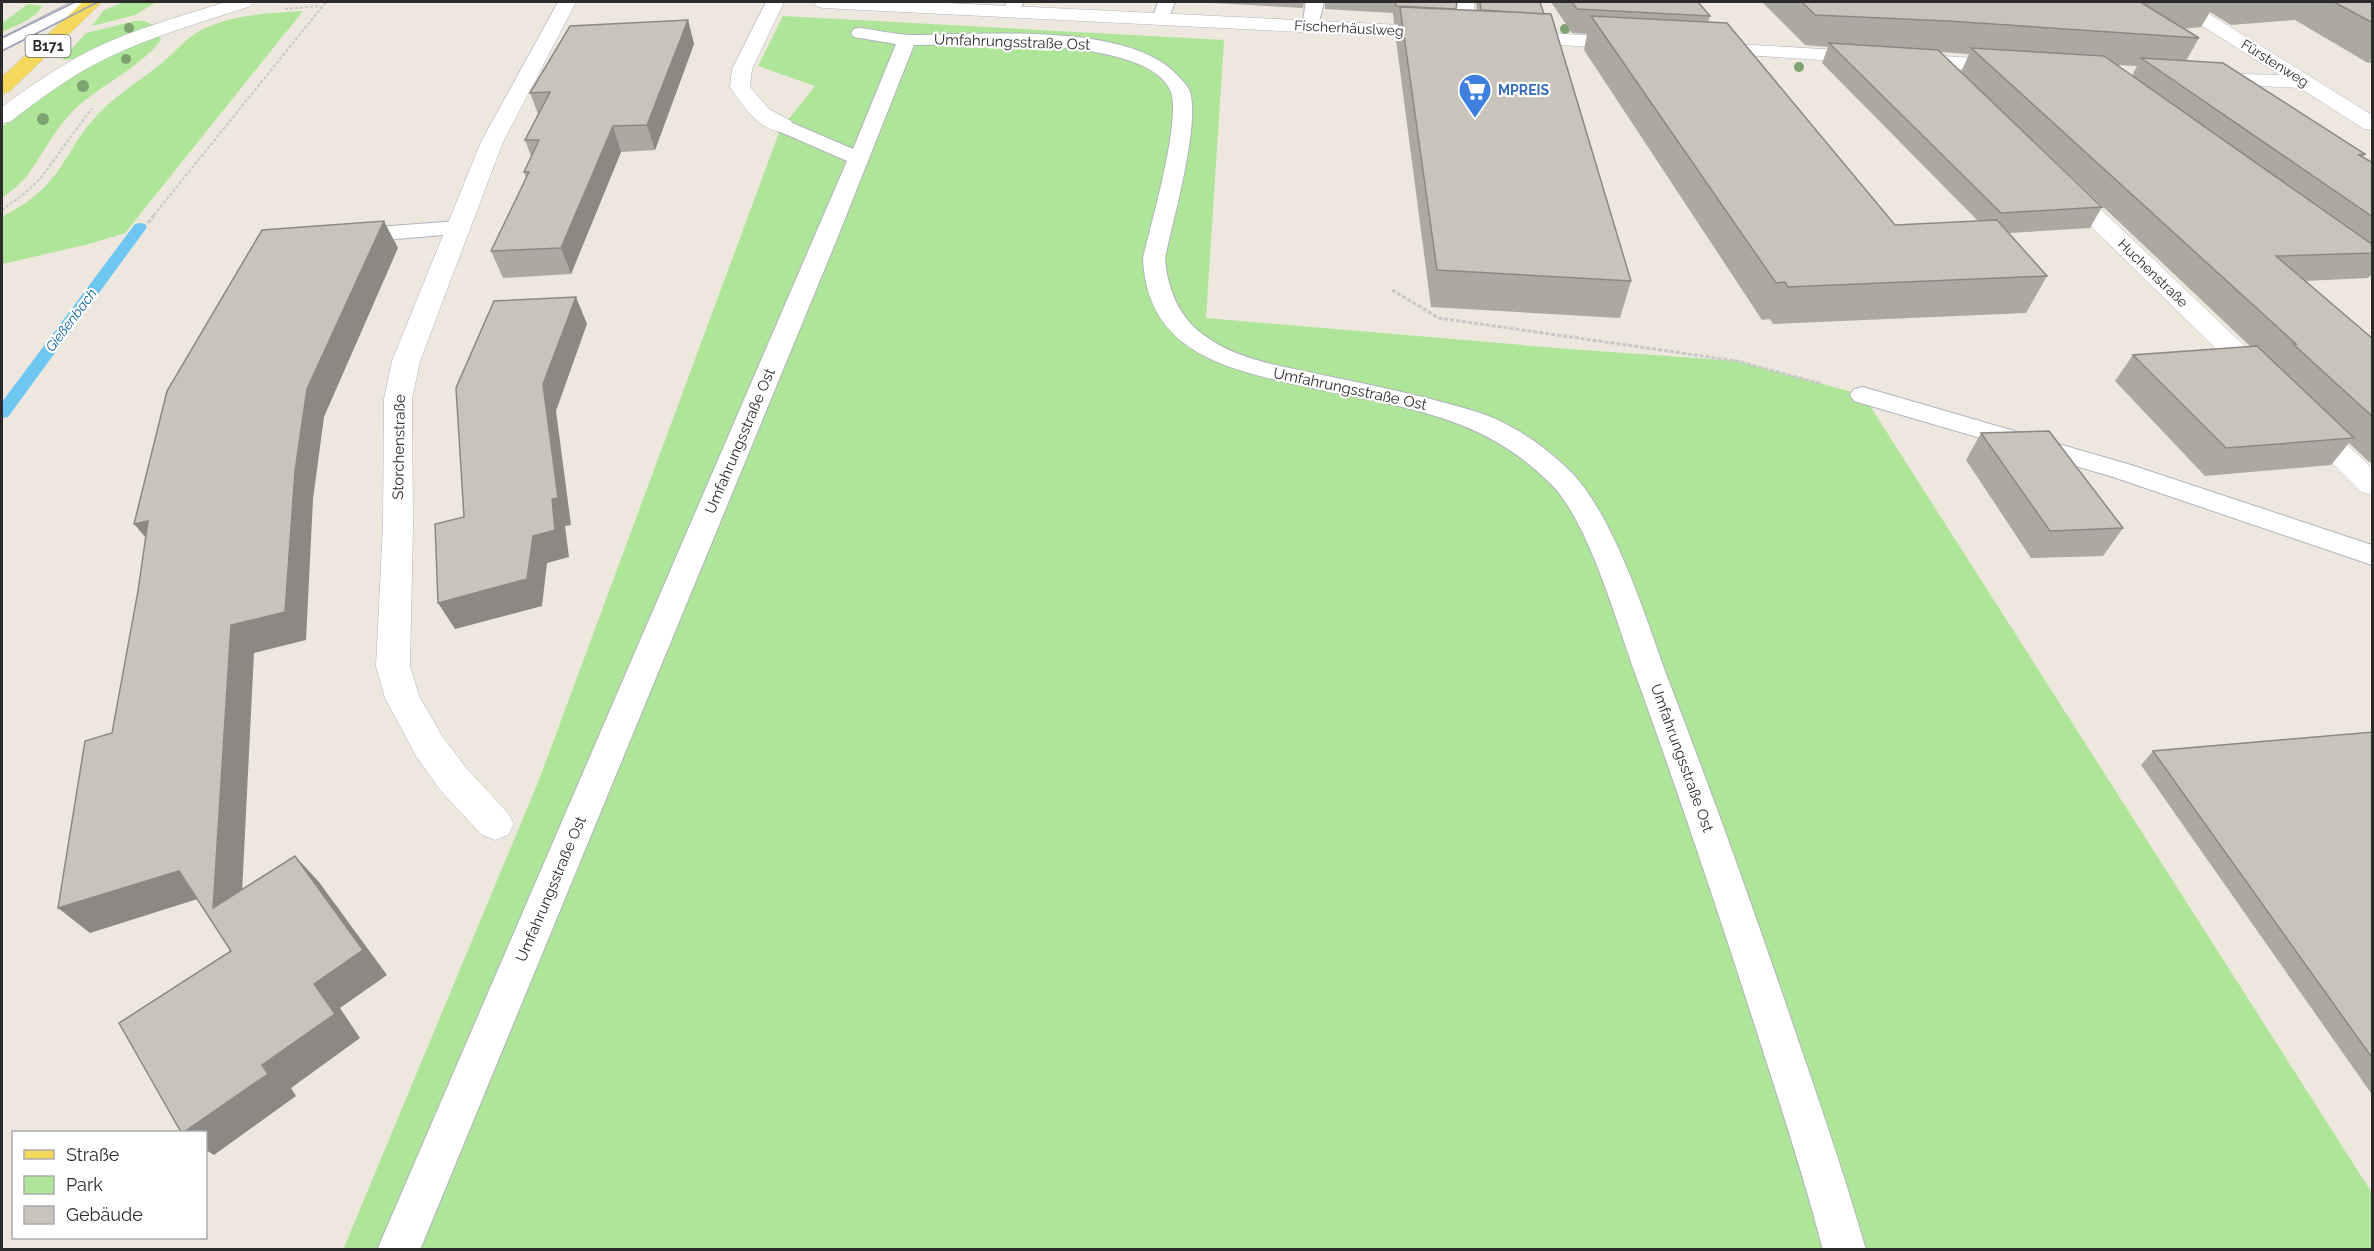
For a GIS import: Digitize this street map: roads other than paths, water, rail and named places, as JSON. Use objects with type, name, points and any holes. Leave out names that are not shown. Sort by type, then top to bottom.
[{"type":"main road","name":"B171","points":[[2,88],[93,2]]},
{"type":"street","points":[[2,117],[49,82],[99,54],[149,33],[244,2]]},
{"type":"street","name":"Storchenstraße","points":[[495,824],[454,780],[429,746],[402,698],[393,666],[398,525],[398,399],[406,361],[492,142],[567,2]]},
{"type":"street","points":[[775,2],[742,69],[740,87],[761,114],[783,126]]},
{"type":"street","name":"Fischerhäuslweg","points":[[823,2],[1164,10],[1311,26],[1654,45]]},
{"type":"street","points":[[1465,2],[1466,35]]},
{"type":"street","name":"Fürstenweg","points":[[2178,2],[2373,124]]},
{"type":"street","points":[[1689,47],[1934,60],[2032,68]]},
{"type":"street","points":[[1934,60],[1959,85]]},
{"type":"street","points":[[2192,78],[2306,82]]},
{"type":"street","name":"Huchenstraße","points":[[2050,173],[2373,485]]},
{"type":"lane","points":[[2,45],[84,2]]},
{"type":"lane","points":[[1311,26],[1315,2]]},
{"type":"lane","points":[[860,33],[908,39]]},
{"type":"lane","name":"Umfahrungsstraße Ost","points":[[398,1250],[908,39],[975,38],[1077,43],[1119,50],[1156,66],[1180,90],[1184,109],[1178,151],[1154,258],[1155,276],[1166,305],[1174,319],[1186,332],[1221,356],[1246,366],[1389,397],[1468,418],[1500,432],[1531,451],[1562,479],[1581,503],[1611,567],[1708,826],[1827,1185],[1845,1250]]},
{"type":"lane","points":[[783,126],[859,159]]},
{"type":"lane","points":[[331,238],[458,228]]},
{"type":"lane","points":[[1863,395],[2122,471],[2373,555]]},
{"type":"waterway","name":"Gießenbach","points":[[2,413],[140,227]]},
{"type":"tram line","points":[[2,38],[75,2]]},
{"type":"tram line","points":[[2,51],[98,2]]},
{"type":"place","name":"MPREIS","points":[[1475,119]]}]
